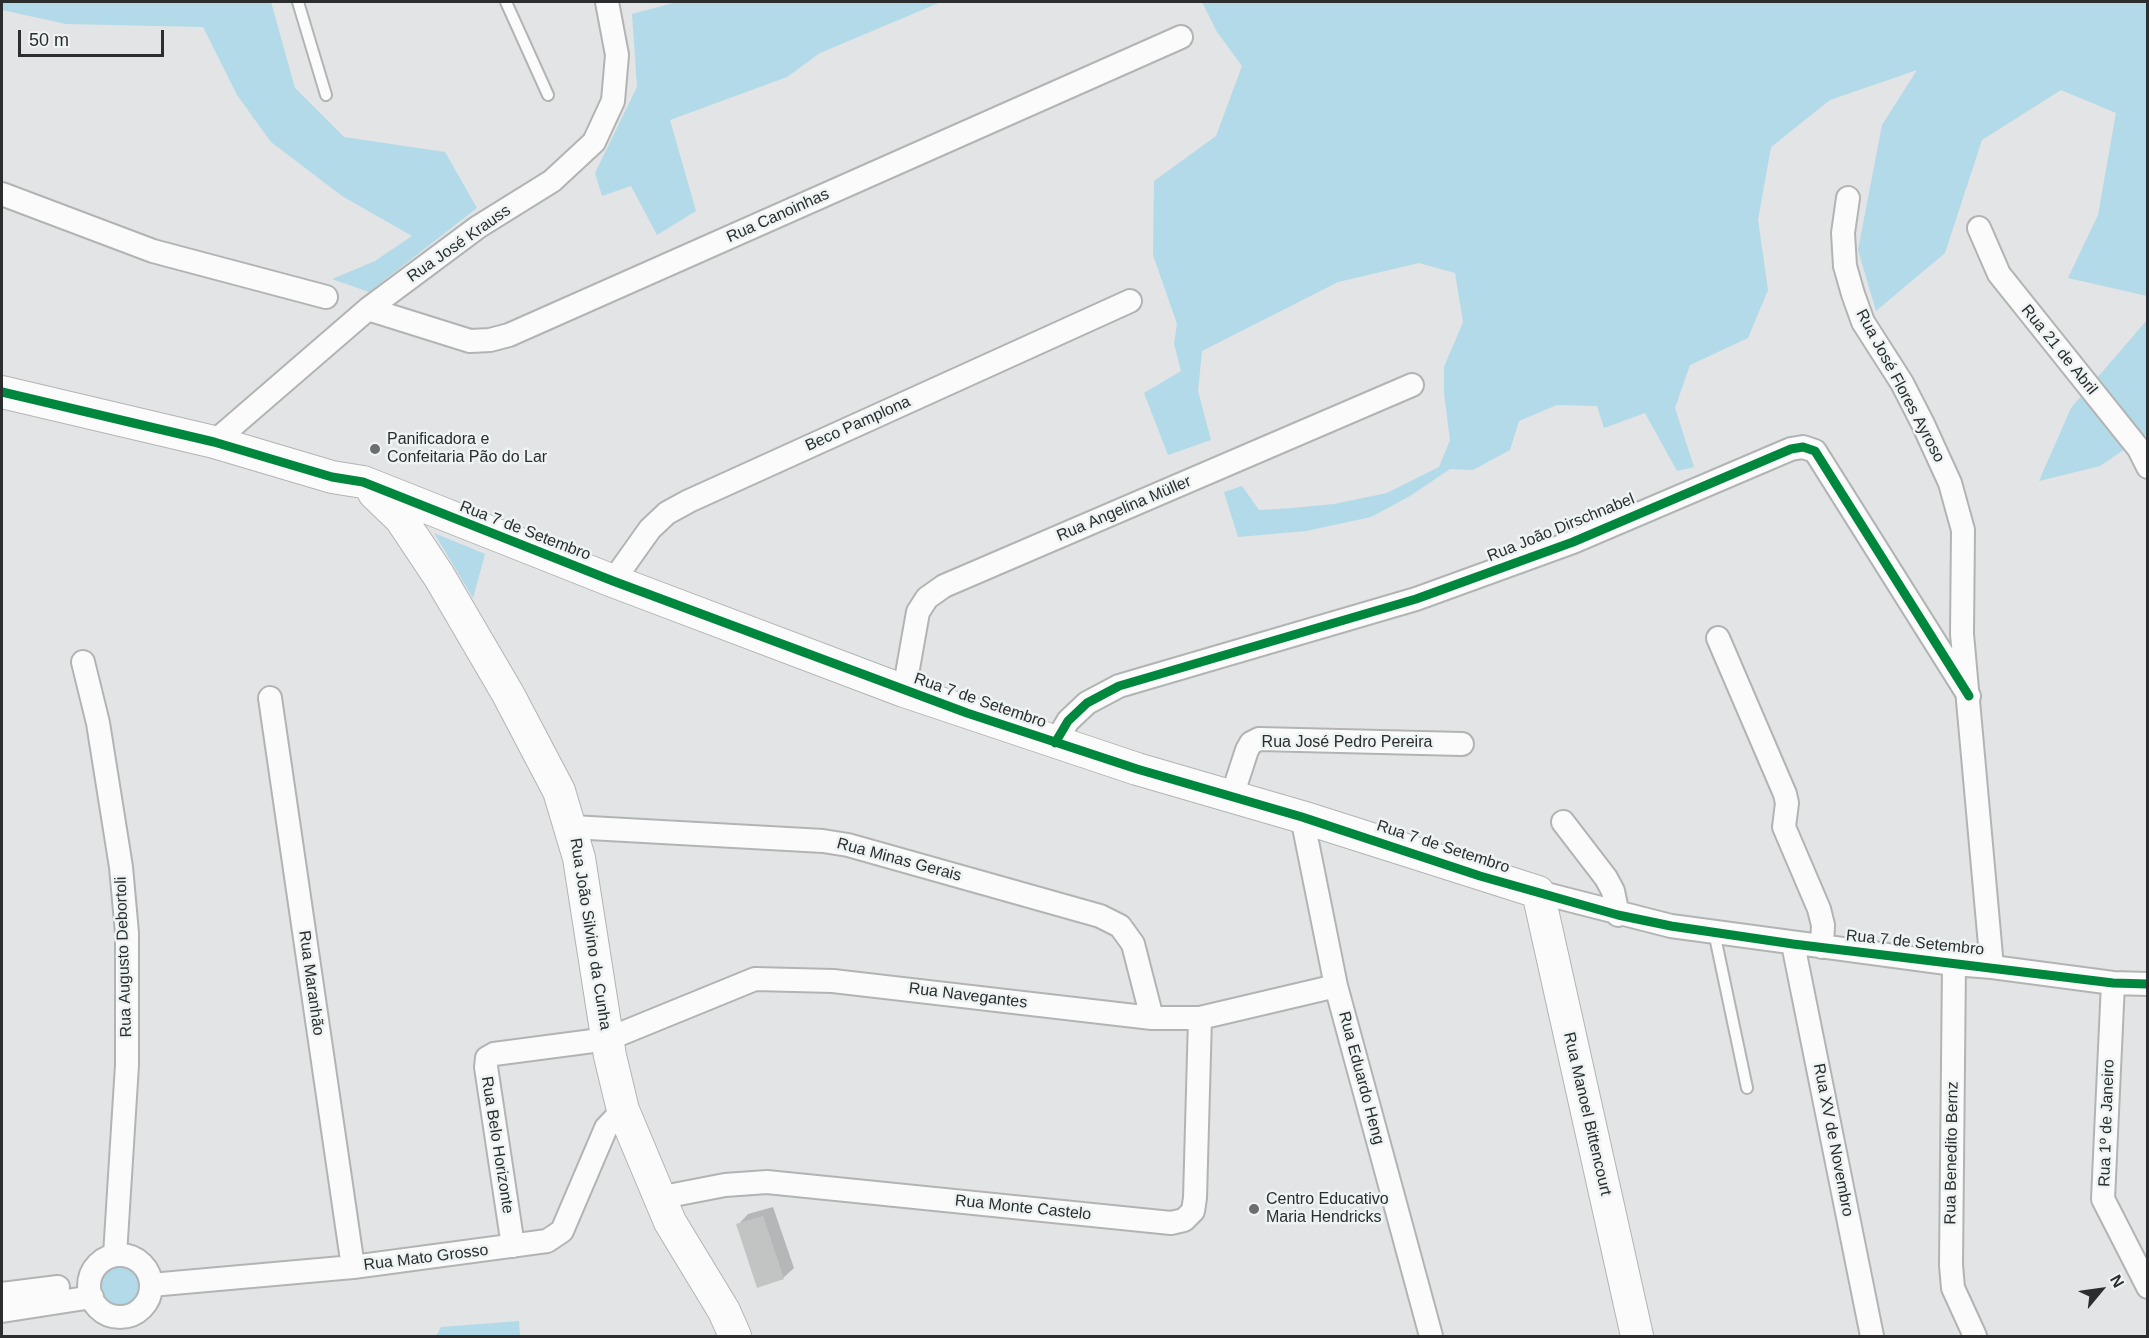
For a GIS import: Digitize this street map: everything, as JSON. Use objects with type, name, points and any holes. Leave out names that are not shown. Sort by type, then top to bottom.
[{"type":"street","name":"Rua José Krauss","points":[[214,442],[368,309],[478,227],[552,181],[594,142],[613,101],[617,55],[607,2]]},
{"type":"street","name":"Rua Canoinhas","points":[[368,309],[470,341],[490,340],[509,334],[1181,37]]},
{"type":"street","points":[[2,194],[153,250],[326,297]]},
{"type":"street","name":"Rua José Flores Ayroso","points":[[1848,198],[1843,233],[1845,266],[1852,294],[1863,322],[1902,383],[1923,424],[1959,508],[1963,530],[1962,634],[1992,967]]},
{"type":"street","name":"Rua 21 de Abril","points":[[1979,228],[1999,274],[2139,449],[2148,467]]},
{"type":"street","name":"Beco Pamplona","points":[[613,581],[650,529],[667,513],[689,501],[1130,301]]},
{"type":"street","name":"Rua Angelina Müller","points":[[904,691],[918,612],[927,598],[944,586],[1412,385]]},
{"type":"street","name":"Rua 7 de Setembro","points":[[2,392],[214,442],[332,477],[363,482],[613,581],[904,691],[1055,743],[1618,915],[1793,944],[2113,983],[2148,984]]},
{"type":"street","name":"Rua João Dirschnabel","points":[[1055,743],[1068,721],[1087,703],[1119,687],[1416,599],[1573,542],[1791,449],[1803,447],[1815,451],[1969,696]]},
{"type":"street","name":"Rua João Silvino da Cunha","points":[[363,482],[401,519],[419,543],[540,752],[559,791],[572,827],[608,1039],[623,1110],[658,1198],[679,1238],[724,1311],[735,1336]]},
{"type":"street","points":[[419,543],[426,526],[436,512]]},
{"type":"street","points":[[1718,638],[1785,794],[1787,803],[1784,827],[1819,909],[1823,925],[1822,947]]},
{"type":"street","name":"Rua Augusto Debortoli","points":[[83,662],[98,723],[121,867],[127,933],[127,1065],[115,1255]]},
{"type":"street","name":"Rua Maranhão","points":[[270,698],[353,1267]]},
{"type":"street","name":"Rua José Pedro Pereira","points":[[1232,796],[1247,750],[1251,743],[1259,739],[1462,744]]},
{"type":"street","name":"Rua Eduardo Heng","points":[[1302,817],[1336,986],[1431,1336]]},
{"type":"street","points":[[1563,822],[1606,878],[1613,891],[1618,915]]},
{"type":"street","name":"Rua Minas Gerais","points":[[572,827],[832,842],[1100,916],[1120,926],[1133,944],[1152,1018]]},
{"type":"street","name":"Rua Manoel Bittencourt","points":[[1538,892],[1637,1336]]},
{"type":"street","name":"Rua XV de Novembro","points":[[1793,944],[1872,1336]]},
{"type":"street","name":"Rua Benedito Bernz","points":[[1954,964],[1951,1265],[1953,1288],[1975,1336]]},
{"type":"street","name":"Rua Navegantes","points":[[608,1039],[736,986],[755,980],[779,978],[833,981],[1152,1018],[1200,1018],[1336,986]]},
{"type":"street","name":"Rua 1º de Janeiro","points":[[2113,983],[2103,1199],[2148,1287]]},
{"type":"street","name":"Rua Monte Castelo","points":[[658,1198],[725,1185],[767,1182],[1171,1223],[1184,1220],[1192,1211],[1195,1198],[1200,1018]]},
{"type":"street","name":"Rua Belo Horizonte","points":[[513,1246],[486,1067],[488,1058],[494,1054],[608,1039]]},
{"type":"street","name":"Rua Mato Grosso","points":[[151,1285],[353,1267],[548,1241],[562,1231],[606,1128],[623,1110]]},
{"type":"street","points":[[115,1255],[132,1257],[140,1262],[146,1268],[151,1285],[144,1306],[126,1326],[105,1312],[91,1290],[95,1268],[107,1257],[115,1255]]},
{"type":"street","points":[[2,1294],[91,1290]]},
{"type":"street","points":[[2,1311],[91,1290]]},
{"type":"lane","points":[[298,2],[326,95]]},
{"type":"lane","points":[[506,2],[548,95]]},
{"type":"lane","points":[[1714,932],[1747,1088]]},
{"type":"shaded area","points":[[2,2],[271,2],[295,88],[344,137],[445,152],[477,208],[369,292],[332,279],[375,261],[412,236],[342,196],[271,142],[237,95],[203,27],[66,24],[2,10]]},
{"type":"shaded area","points":[[677,2],[941,2],[820,53],[787,77],[670,120],[696,211],[657,235],[631,186],[602,196],[595,173],[637,87],[632,14]]},
{"type":"shaded area","points":[[1202,2],[2147,2],[2147,296],[2068,278],[2098,215],[2116,113],[2061,90],[1982,140],[1945,253],[1876,311],[1858,250],[1882,125],[1917,70],[1830,100],[1771,147],[1758,220],[1768,290],[1748,338],[1690,365],[1675,408],[1694,467],[1677,471],[1645,413],[1604,428],[1597,406],[1557,405],[1519,421],[1510,450],[1473,470],[1450,469],[1410,496],[1371,517],[1306,531],[1238,537],[1224,492],[1242,486],[1259,510],[1334,504],[1387,493],[1439,467],[1450,440],[1444,393],[1444,367],[1463,322],[1455,273],[1419,263],[1338,282],[1202,351],[1198,391],[1211,440],[1168,455],[1144,393],[1181,371],[1174,344],[1177,324],[1153,255],[1154,181],[1216,136],[1242,66],[1217,32]]},
{"type":"shaded area","points":[[2147,320],[2147,434],[2100,466],[2039,481],[2071,408]]},
{"type":"shaded area","points":[[434,533],[485,554],[473,598]]},
{"type":"shaded area","points":[[121,1262],[136,1269],[143,1284],[136,1299],[121,1306],[106,1299],[99,1284],[106,1269]]},
{"type":"shaded area","points":[[519,1321],[520,1336],[436,1336],[441,1327]]},
{"type":"building","points":[[763,1216],[784,1279],[757,1288],[736,1224]]},
{"type":"cycle path","points":[[2,392],[214,442],[332,477],[363,482],[613,581],[967,713],[1137,769],[1302,817],[1480,876],[1618,915],[1671,926],[1793,944],[2113,983],[2148,984]]},
{"type":"cycle path","points":[[1055,743],[1068,721],[1087,703],[1119,686],[1416,599],[1573,542],[1791,449],[1803,447],[1815,451],[1969,696]]},
{"type":"place","name":"Panificadora e Confeitaria Pão do Lar","points":[[375,449]]},
{"type":"place","name":"Centro Educativo Maria Hendricks","points":[[1254,1209]]}]
